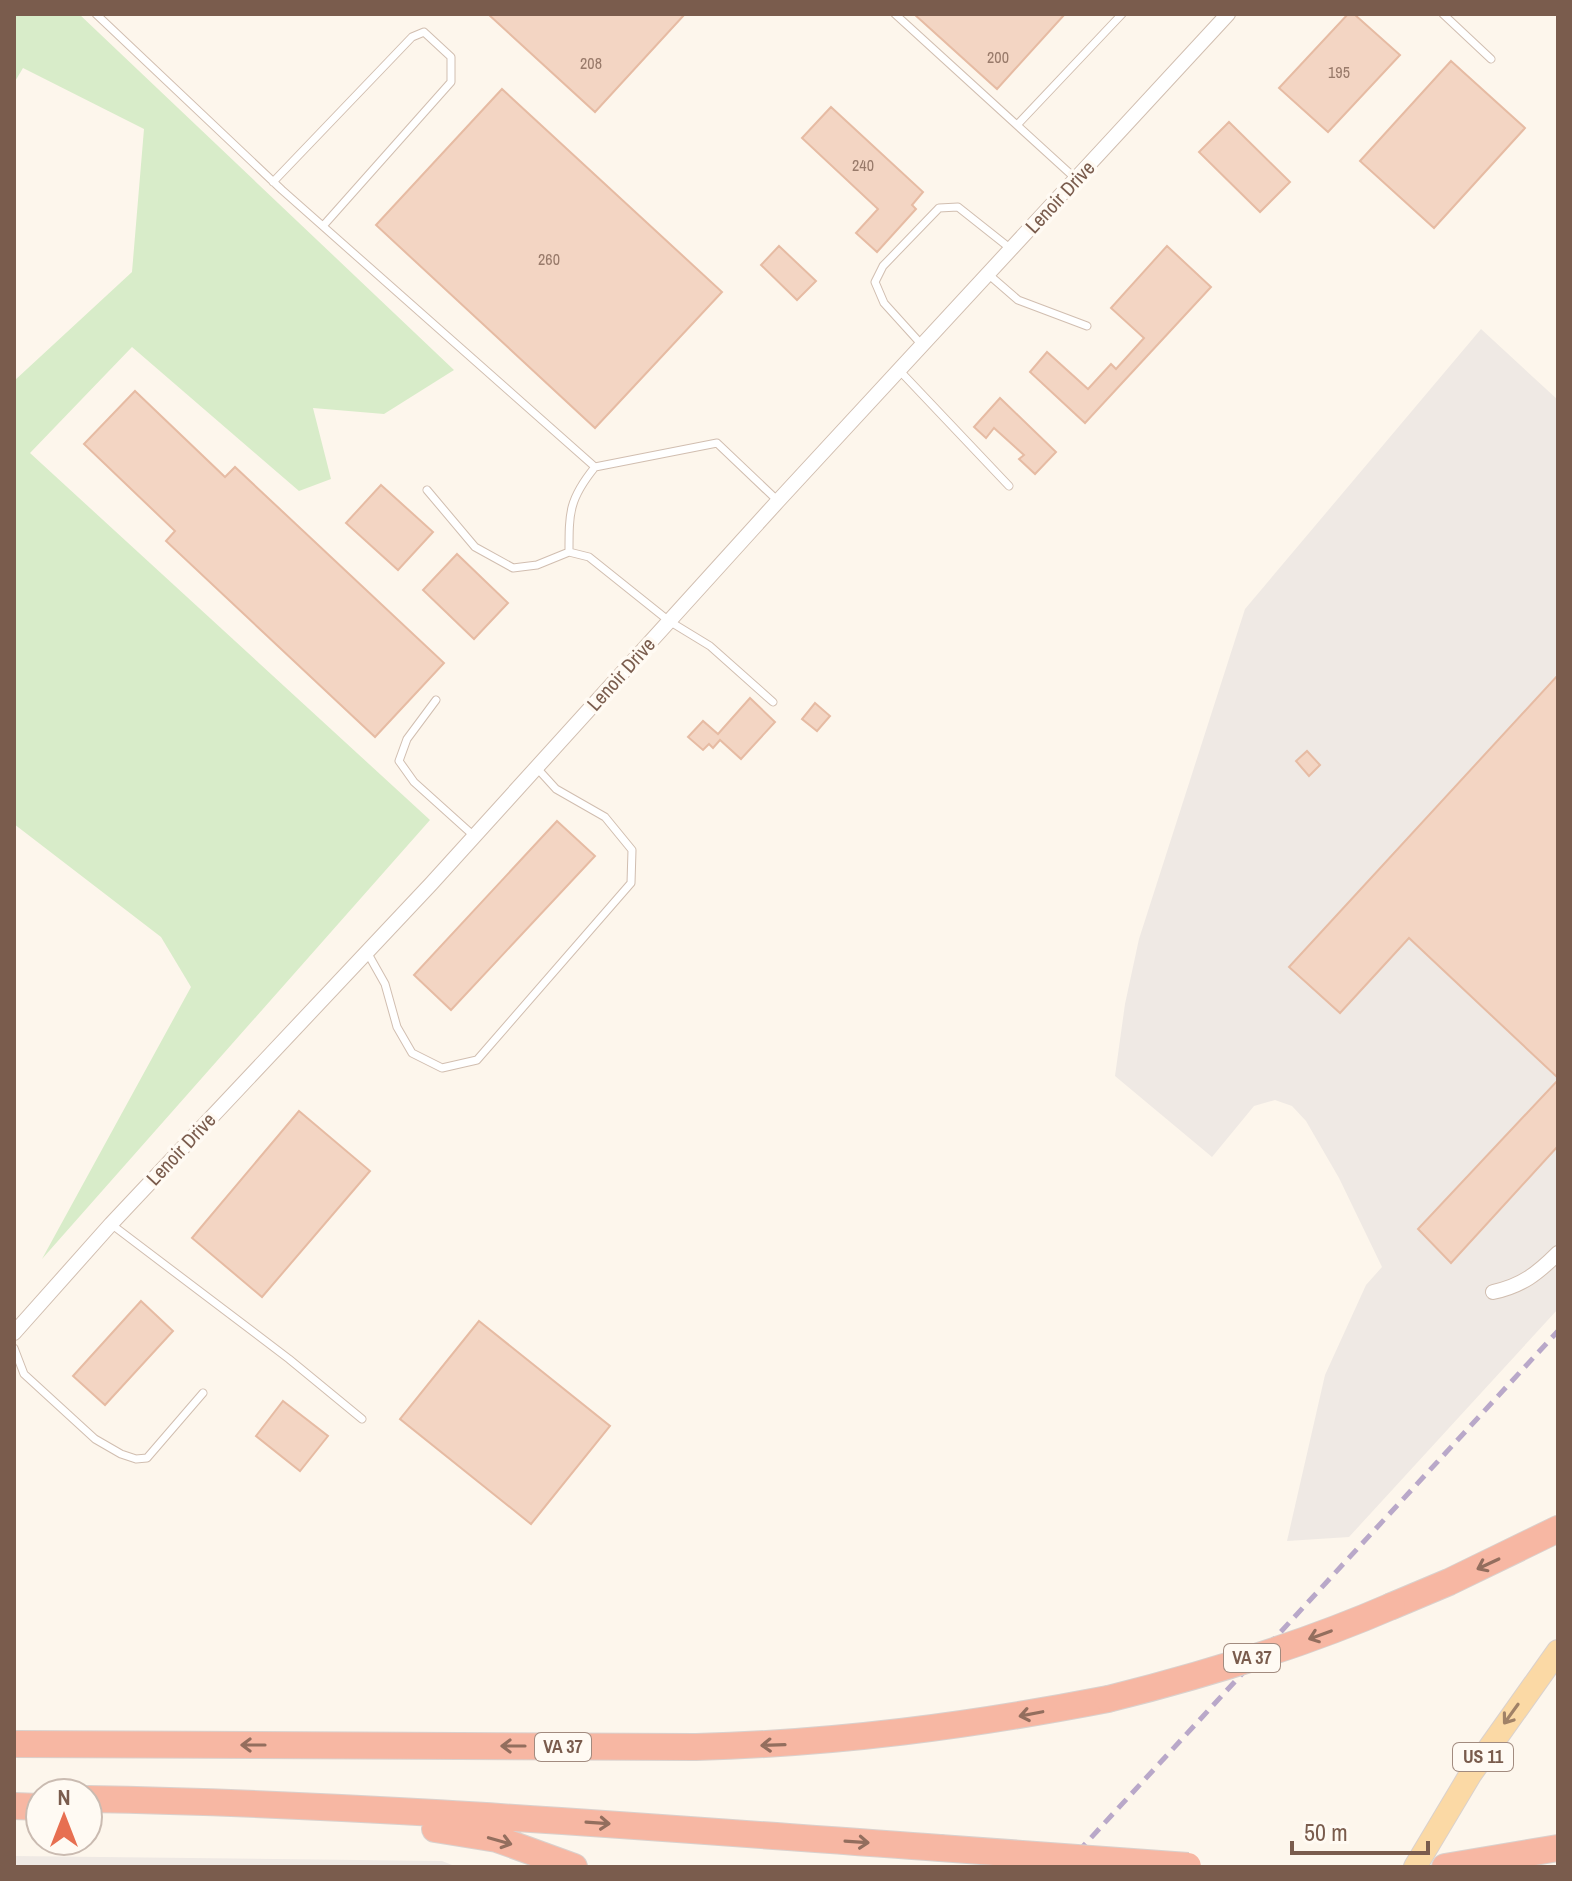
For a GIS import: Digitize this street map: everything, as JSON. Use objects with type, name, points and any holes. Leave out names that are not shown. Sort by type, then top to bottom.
[{"type":"highway","name":"VA 37","points":[[14,1744],[680,1747],[785,1745],[934,1730],[1108,1699],[1229,1666],[1350,1624],[1449,1582],[1558,1529]]},
{"type":"highway","points":[[104,1799],[404,1811],[1202,1867]]},
{"type":"highway","points":[[104,1811],[465,1832],[497,1839],[574,1867]]},
{"type":"highway","points":[[1445,1867],[1558,1848]]},
{"type":"main road","name":"US 11","points":[[1415,1867],[1470,1775],[1558,1651]]},
{"type":"street","name":"Lenoir Drive","points":[[14,1333],[1227,14]]},
{"type":"street","points":[[1493,1292],[1522,1284],[1538,1274],[1558,1253]]},
{"type":"lane","points":[[96,14],[273,182],[595,467]]},
{"type":"lane","points":[[1017,125],[1122,14]]},
{"type":"lane","points":[[1443,14],[1491,59]]},
{"type":"lane","points":[[897,15],[1076,179]]},
{"type":"lane","points":[[273,182],[412,37],[424,32],[451,57],[451,82],[323,226]]},
{"type":"lane","points":[[922,345],[884,303],[875,282],[883,266],[939,208],[958,207],[1011,249]]},
{"type":"lane","points":[[988,274],[1018,300],[1087,326]]},
{"type":"lane","points":[[899,370],[1009,486]]},
{"type":"lane","points":[[569,552],[569,512],[578,487],[595,467],[717,443],[778,501]]},
{"type":"lane","points":[[427,490],[475,547],[513,568],[537,565],[569,552],[589,557],[669,621],[710,646],[773,702]]},
{"type":"lane","points":[[436,700],[407,739],[399,761],[414,782],[474,836]]},
{"type":"lane","points":[[367,952],[385,984],[397,1027],[412,1053],[442,1068],[477,1060],[631,883],[632,850],[605,817],[556,789],[536,767]]},
{"type":"lane","points":[[111,1224],[289,1359],[362,1419]]},
{"type":"lane","points":[[14,1348],[24,1374],[84,1430],[121,1454],[136,1459],[147,1458],[203,1393]]},
{"type":"shaded area","points":[[1481,329],[1558,400],[1558,1309],[1349,1537],[1287,1541],[1325,1375],[1366,1285],[1382,1267],[1339,1178],[1306,1121],[1292,1106],[1275,1100],[1254,1106],[1212,1157],[1115,1076],[1125,1004],[1139,939],[1245,609]]},
{"type":"shaded area","points":[[14,1856],[442,1861],[457,1867],[14,1867]]},
{"type":"green space","points":[[14,14],[79,14],[454,370],[384,414],[313,408],[331,479],[299,491],[132,347],[30,453],[430,820],[42,1259],[191,987],[161,937],[14,824],[14,381],[132,272],[144,129],[23,68],[14,83]]},
{"type":"building","points":[[488,14],[685,14],[595,112]]},
{"type":"building","points":[[914,14],[1065,14],[997,89]]},
{"type":"building","points":[[1348,14],[1354,14],[1400,55],[1328,132],[1279,88]]},
{"type":"building","points":[[1451,61],[1525,128],[1434,228],[1360,161]]},
{"type":"building","points":[[502,89],[722,292],[595,428],[376,225]]},
{"type":"building","points":[[831,107],[923,192],[912,205],[916,209],[877,252],[856,233],[878,209],[802,138]]},
{"type":"building","points":[[1229,122],[1290,182],[1260,212],[1199,152]]},
{"type":"building","points":[[779,246],[816,281],[797,300],[761,265]]},
{"type":"building","points":[[1167,246],[1211,287],[1085,423],[1030,372],[1047,352],[1088,389],[1111,364],[1116,369],[1144,338],[1111,308]]},
{"type":"building","points":[[135,391],[225,477],[235,467],[444,663],[375,737],[166,541],[175,531],[84,444]]},
{"type":"building","points":[[1000,398],[1056,452],[1035,474],[1019,459],[1024,455],[994,428],[986,438],[974,427]]},
{"type":"building","points":[[381,485],[433,532],[398,570],[346,523]]},
{"type":"building","points":[[457,554],[508,603],[474,639],[423,590]]},
{"type":"building","points":[[1558,675],[1558,1078],[1409,938],[1340,1013],[1289,967]]},
{"type":"building","points":[[750,698],[775,722],[741,759],[720,740],[713,748],[709,744],[703,750],[688,737],[703,721],[718,734]]},
{"type":"building","points":[[815,703],[830,716],[817,731],[802,719]]},
{"type":"building","points":[[1307,751],[1320,765],[1309,776],[1296,761]]},
{"type":"building","points":[[557,821],[595,856],[451,1010],[414,975]]},
{"type":"building","points":[[1558,1080],[1558,1146],[1451,1263],[1418,1229]]},
{"type":"building","points":[[299,1111],[370,1171],[262,1297],[192,1238]]},
{"type":"building","points":[[141,1301],[173,1331],[105,1405],[73,1376]]},
{"type":"building","points":[[479,1321],[610,1426],[531,1524],[400,1419]]},
{"type":"building","points":[[283,1401],[328,1436],[300,1471],[256,1436]]},
{"type":"railway","points":[[1064,1867],[1558,1331]]}]
